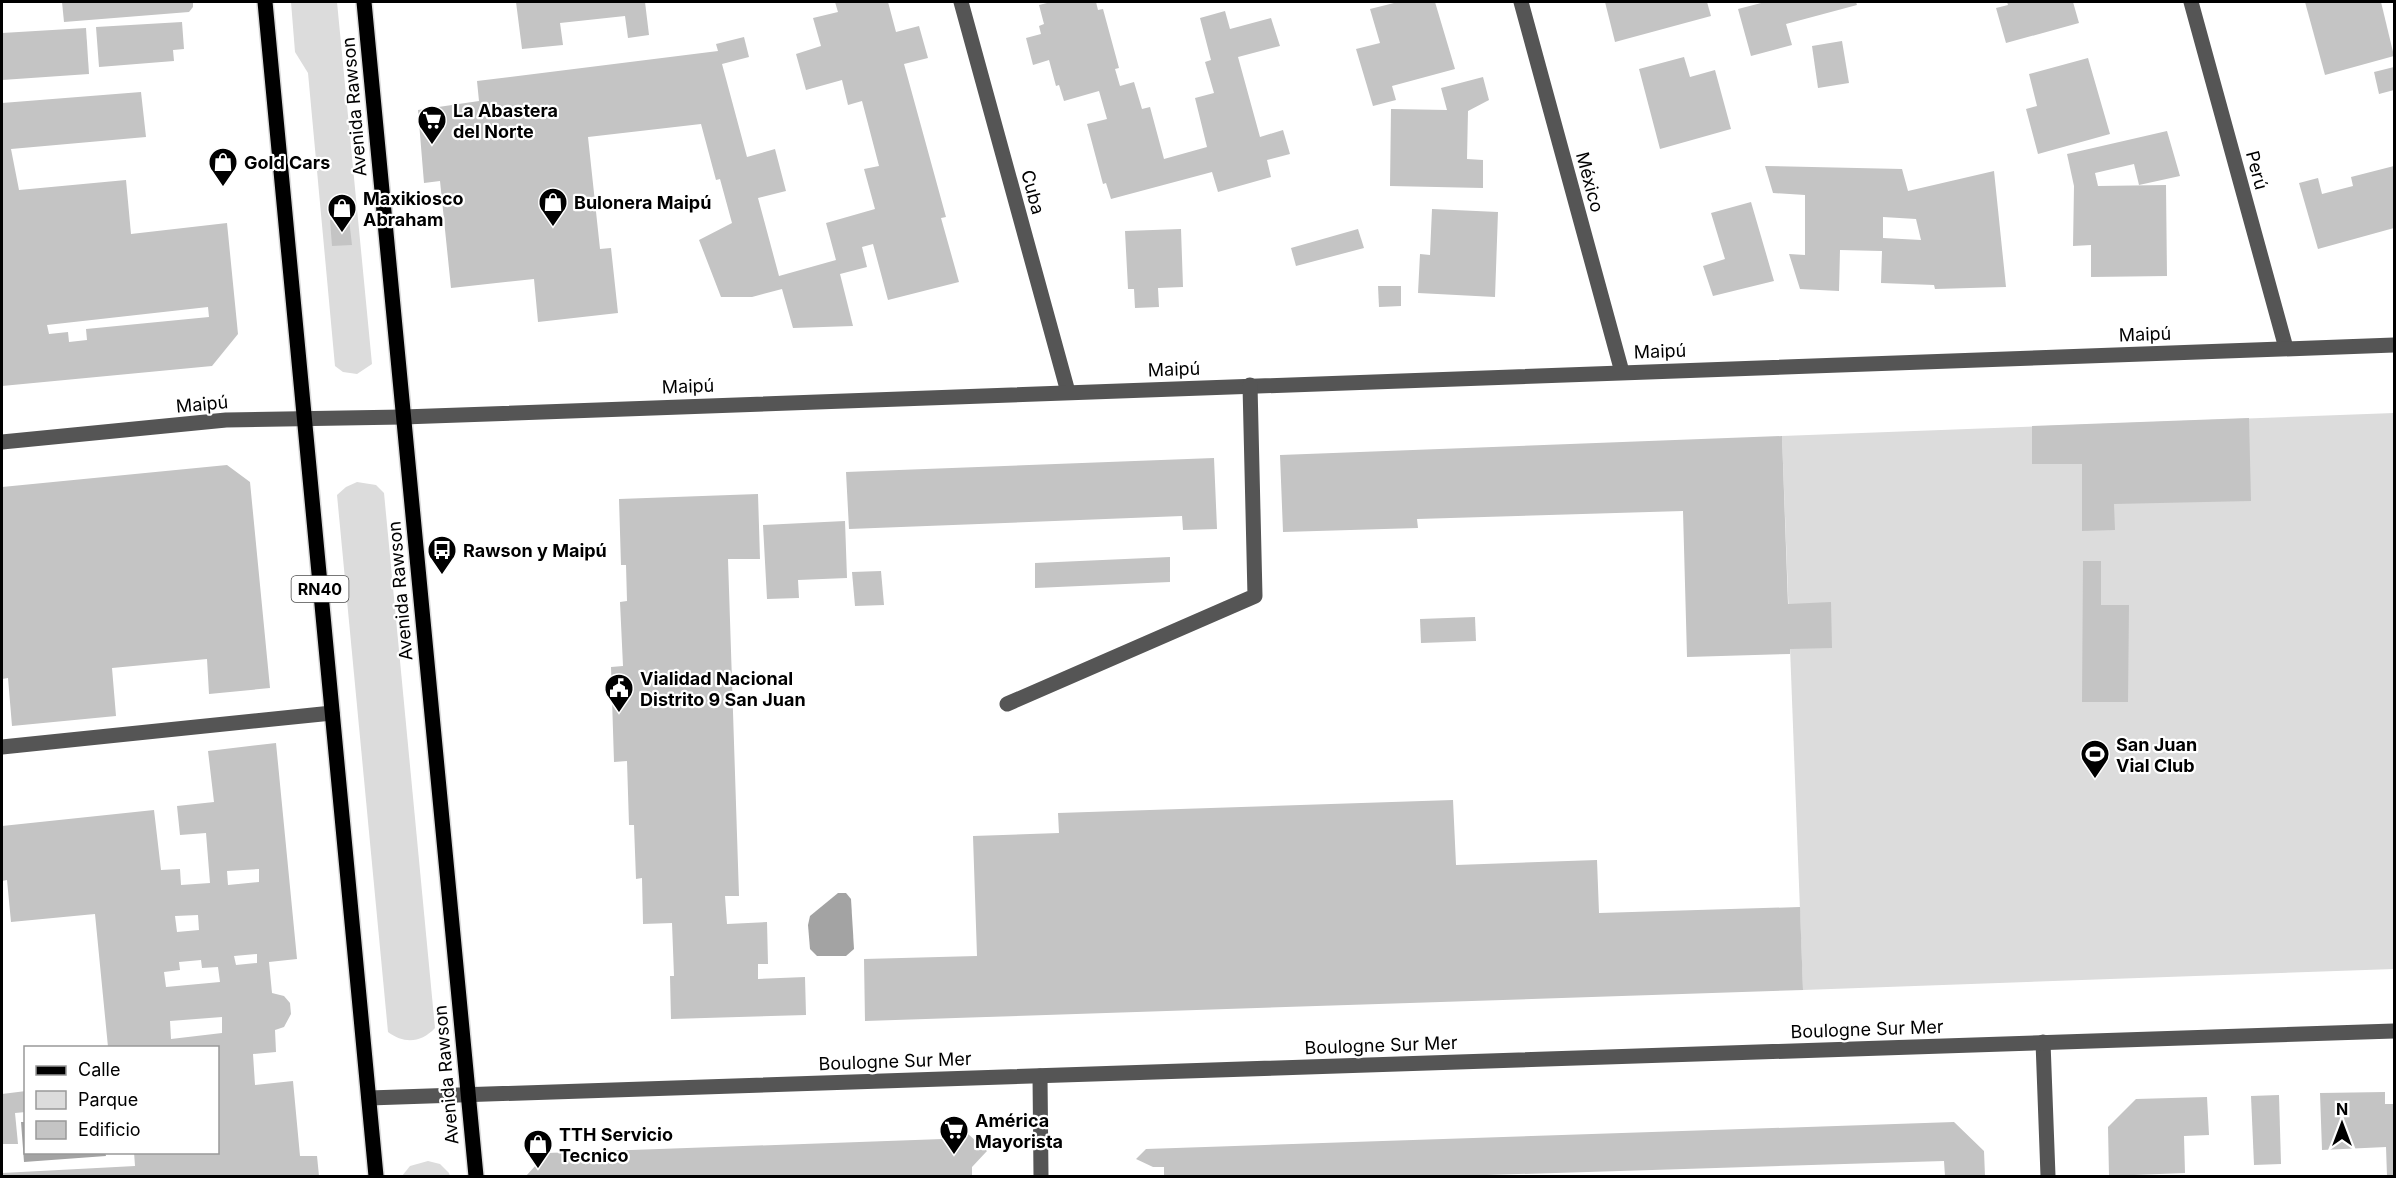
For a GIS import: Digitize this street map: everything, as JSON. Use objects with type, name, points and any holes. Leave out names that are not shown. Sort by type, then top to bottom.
[{"type":"main road","name":"RN40","points":[[265,2],[376,1176]]},
{"type":"main road","name":"Avenida Rawson","points":[[364,2],[476,1176]]},
{"type":"street","name":"Cuba","points":[[962,2],[1068,392]]},
{"type":"street","name":"México","points":[[1521,2],[1622,372]]},
{"type":"street","name":"Perú","points":[[2191,2],[2286,348]]},
{"type":"street","name":"Maipú","points":[[2349,346],[2394,334]]},
{"type":"street","name":"Maipú","points":[[2,442],[226,420],[403,417],[2394,345]]},
{"type":"street","points":[[1008,704],[1256,596],[1250,386]]},
{"type":"street","points":[[2,747],[332,713]]},
{"type":"street","name":"Boulogne Sur Mer","points":[[369,1098],[2394,1031]]},
{"type":"street","points":[[2043,1042],[2048,1176]]},
{"type":"street","points":[[1040,1076],[1041,1176]]},
{"type":"green space","points":[[291,2],[337,2],[372,364],[357,374],[343,372],[335,366],[308,73],[295,52]]},
{"type":"green space","name":"San Juan Vial Club","points":[[2394,413],[2394,969],[1803,990],[1782,436]]},
{"type":"green space","points":[[357,482],[376,485],[384,493],[435,1028],[424,1037],[412,1040],[400,1039],[388,1032],[337,495],[346,487]]},
{"type":"green space","points":[[428,1161],[440,1164],[450,1176],[402,1176],[410,1166]]},
{"type":"shaded area","points":[[838,893],[846,893],[851,899],[854,949],[846,956],[817,956],[810,949],[808,925],[810,916]]},
{"type":"shaded area","points":[[21,1122],[24,1122],[24,1154],[106,1154],[106,1156],[24,1162]]},
{"type":"building","points":[[62,2],[193,2],[193,7],[189,12],[64,22]]},
{"type":"building","points":[[516,2],[645,2],[649,35],[628,38],[625,16],[560,23],[563,45],[522,49]]},
{"type":"building","points":[[835,2],[888,2],[896,32],[919,26],[928,58],[904,64],[946,217],[941,218],[959,282],[888,300],[873,244],[862,247],[867,267],[840,274],[853,326],[793,328],[782,289],[752,297],[721,297],[699,240],[732,223],[720,179],[716,180],[701,124],[588,137],[600,249],[611,248],[618,313],[538,322],[534,279],[451,288],[440,181],[424,183],[418,110],[479,101],[477,81],[718,51],[716,44],[744,37],[749,57],[722,64],[747,157],[775,149],[786,191],[758,198],[779,276],[836,260],[826,223],[875,209],[864,169],[879,166],[862,101],[848,105],[842,80],[806,90],[796,54],[821,46],[813,18],[838,12]]},
{"type":"building","points":[[1051,2],[1096,2],[1098,10],[1103,9],[1119,68],[1115,69],[1120,86],[1134,82],[1142,109],[1150,107],[1164,159],[1207,147],[1195,98],[1214,93],[1205,62],[1211,60],[1200,18],[1225,11],[1230,29],[1271,18],[1280,46],[1238,57],[1260,137],[1283,130],[1290,154],[1267,160],[1271,177],[1218,192],[1212,172],[1111,199],[1106,183],[1103,184],[1087,124],[1107,119],[1099,91],[1064,101],[1059,85],[1056,86],[1049,60],[1033,65],[1026,38],[1041,34],[1039,26],[1044,24],[1039,5]]},
{"type":"building","points":[[1398,2],[1435,2],[1455,69],[1392,86],[1396,100],[1373,106],[1356,49],[1380,43],[1370,9]]},
{"type":"building","points":[[1605,2],[1707,2],[1711,16],[1615,42]]},
{"type":"building","points":[[1765,2],[1856,2],[1857,5],[1786,24],[1792,45],[1751,56],[1738,9]]},
{"type":"building","points":[[2007,2],[2073,2],[2079,23],[2006,43],[1996,8],[2008,5]]},
{"type":"building","points":[[2305,2],[2381,2],[2394,56],[2325,75]]},
{"type":"building","points":[[182,22],[184,49],[173,50],[174,61],[99,67],[96,27]]},
{"type":"building","points":[[86,28],[89,74],[2,80],[2,33]]},
{"type":"building","points":[[1842,41],[1849,83],[1818,88],[1812,46]]},
{"type":"building","points":[[1684,57],[1690,77],[1715,70],[1731,129],[1660,149],[1639,69]]},
{"type":"building","points":[[2088,58],[2110,134],[2038,154],[2026,109],[2037,106],[2029,74]]},
{"type":"building","points":[[2394,67],[2394,90],[2379,94],[2374,72]]},
{"type":"building","points":[[1483,77],[1489,100],[1468,111],[1467,159],[1483,160],[1483,188],[1390,186],[1391,109],[1447,110],[1441,88]]},
{"type":"building","points":[[141,92],[146,137],[11,149],[19,190],[126,180],[131,234],[227,223],[238,334],[212,366],[2,386],[2,103]],"holes":[[[208,307],[209,317],[86,329],[87,340],[69,342],[68,332],[49,334],[47,325]]]},
{"type":"building","points":[[2167,131],[2180,176],[2139,185],[2134,164],[2095,173],[2098,186],[2166,185],[2167,276],[2091,277],[2091,245],[2073,246],[2074,186],[2067,154]]},
{"type":"building","points":[[1765,166],[1902,169],[1908,191],[1994,171],[2006,287],[1935,289],[1934,285],[1881,283],[1882,251],[1840,250],[1839,291],[1800,289],[1789,254],[1805,255],[1805,195],[1773,193]],"holes":[[[1883,217],[1916,219],[1921,240],[1883,238]]]},
{"type":"building","points":[[2394,166],[2394,228],[2318,249],[2299,183],[2318,178],[2322,194],[2353,186],[2351,177]]},
{"type":"building","points":[[1751,202],[1774,281],[1713,296],[1703,266],[1725,259],[1711,213]]},
{"type":"building","points":[[1432,209],[1498,212],[1495,297],[1418,293],[1420,254],[1430,255]]},
{"type":"building","points":[[349,219],[352,245],[332,246],[330,220]]},
{"type":"building","points":[[1181,229],[1183,287],[1158,288],[1159,307],[1135,308],[1134,289],[1128,289],[1125,231]]},
{"type":"building","points":[[1358,229],[1364,248],[1296,266],[1291,248]]},
{"type":"building","points":[[1378,286],[1401,286],[1401,306],[1379,307]]},
{"type":"building","points":[[2249,418],[2251,501],[2114,504],[2115,530],[2082,531],[2082,464],[2032,464],[2032,426]]},
{"type":"building","points":[[1782,436],[1788,604],[1831,602],[1832,648],[1790,649],[1790,654],[1687,657],[1683,511],[1417,519],[1418,528],[1283,532],[1280,455]]},
{"type":"building","points":[[1214,458],[1217,529],[1183,530],[1182,516],[849,529],[846,472]]},
{"type":"building","points":[[227,465],[250,482],[270,688],[209,694],[207,659],[112,668],[116,716],[12,726],[8,678],[2,679],[2,487]]},
{"type":"building","points":[[758,494],[760,559],[728,559],[739,896],[725,896],[727,924],[767,922],[768,964],[758,964],[758,979],[805,977],[806,1015],[671,1019],[670,976],[674,976],[672,923],[643,924],[642,878],[636,879],[634,825],[629,825],[627,761],[614,762],[611,667],[623,666],[620,602],[627,601],[626,565],[621,565],[619,499]]},
{"type":"building","points":[[845,521],[847,578],[798,580],[799,598],[767,599],[763,525]]},
{"type":"building","points":[[1170,557],[1170,582],[1035,588],[1035,563]]},
{"type":"building","points":[[2083,561],[2101,561],[2101,605],[2129,605],[2128,702],[2082,702]]},
{"type":"building","points":[[881,571],[884,605],[855,606],[852,572]]},
{"type":"building","points":[[1475,617],[1476,641],[1421,643],[1420,619]]},
{"type":"building","points":[[276,743],[297,959],[269,962],[272,993],[284,996],[290,1003],[291,1014],[284,1027],[275,1030],[276,1052],[253,1054],[255,1085],[293,1081],[300,1156],[317,1156],[319,1176],[2,1176],[2,1173],[135,1166],[134,1154],[219,1154],[219,1046],[108,1046],[95,914],[11,922],[7,880],[2,881],[2,826],[154,810],[161,870],[180,869],[181,885],[210,883],[206,833],[180,835],[177,806],[214,802],[208,751]],"holes":[[[259,869],[259,882],[228,885],[227,871]],[[198,915],[199,930],[177,932],[175,916]],[[257,954],[257,963],[236,965],[234,956]],[[201,960],[202,968],[218,967],[220,982],[166,987],[164,972],[180,970],[179,962]],[[222,1017],[222,1033],[171,1039],[170,1021]]]},
{"type":"building","points":[[1453,800],[1456,865],[1597,860],[1599,913],[1800,907],[1803,990],[865,1021],[864,959],[977,956],[973,836],[1059,833],[1058,813]]},
{"type":"building","points":[[24,1091],[24,1112],[15,1113],[18,1144],[2,1144],[2,1094]]},
{"type":"building","points":[[2385,1092],[2385,1104],[2394,1104],[2394,1176],[2387,1176],[2386,1147],[2322,1150],[2320,1093]]},
{"type":"building","points":[[2279,1095],[2281,1164],[2254,1165],[2251,1096]]},
{"type":"building","points":[[2207,1097],[2209,1135],[2184,1136],[2185,1173],[2109,1176],[2108,1127],[2136,1099]]},
{"type":"building","points":[[1954,1122],[1984,1151],[1985,1176],[1945,1176],[1944,1161],[1455,1176],[1164,1176],[1164,1167],[1153,1167],[1136,1159],[1146,1149]]},
{"type":"building","points":[[957,1124],[987,1151],[972,1167],[972,1176],[526,1176],[547,1153],[943,1139]]},
{"type":"place","name":"La Abastera del Norte","points":[[432,146]]},
{"type":"place","name":"Gold Cars","points":[[223,188]]},
{"type":"place","name":"Bulonera Maipú","points":[[553,228]]},
{"type":"place","name":"Maxikiosco Abraham","points":[[342,234]]},
{"type":"place","name":"Rawson y Maipú","points":[[442,576]]},
{"type":"place","name":"Vialidad Nacional Distrito 9 San Juan","points":[[619,714]]},
{"type":"place","name":"San Juan Vial Club","points":[[2095,780]]},
{"type":"place","name":"América Mayorista","points":[[954,1156]]},
{"type":"place","name":"TTH Servicio Tecnico","points":[[538,1170]]}]
